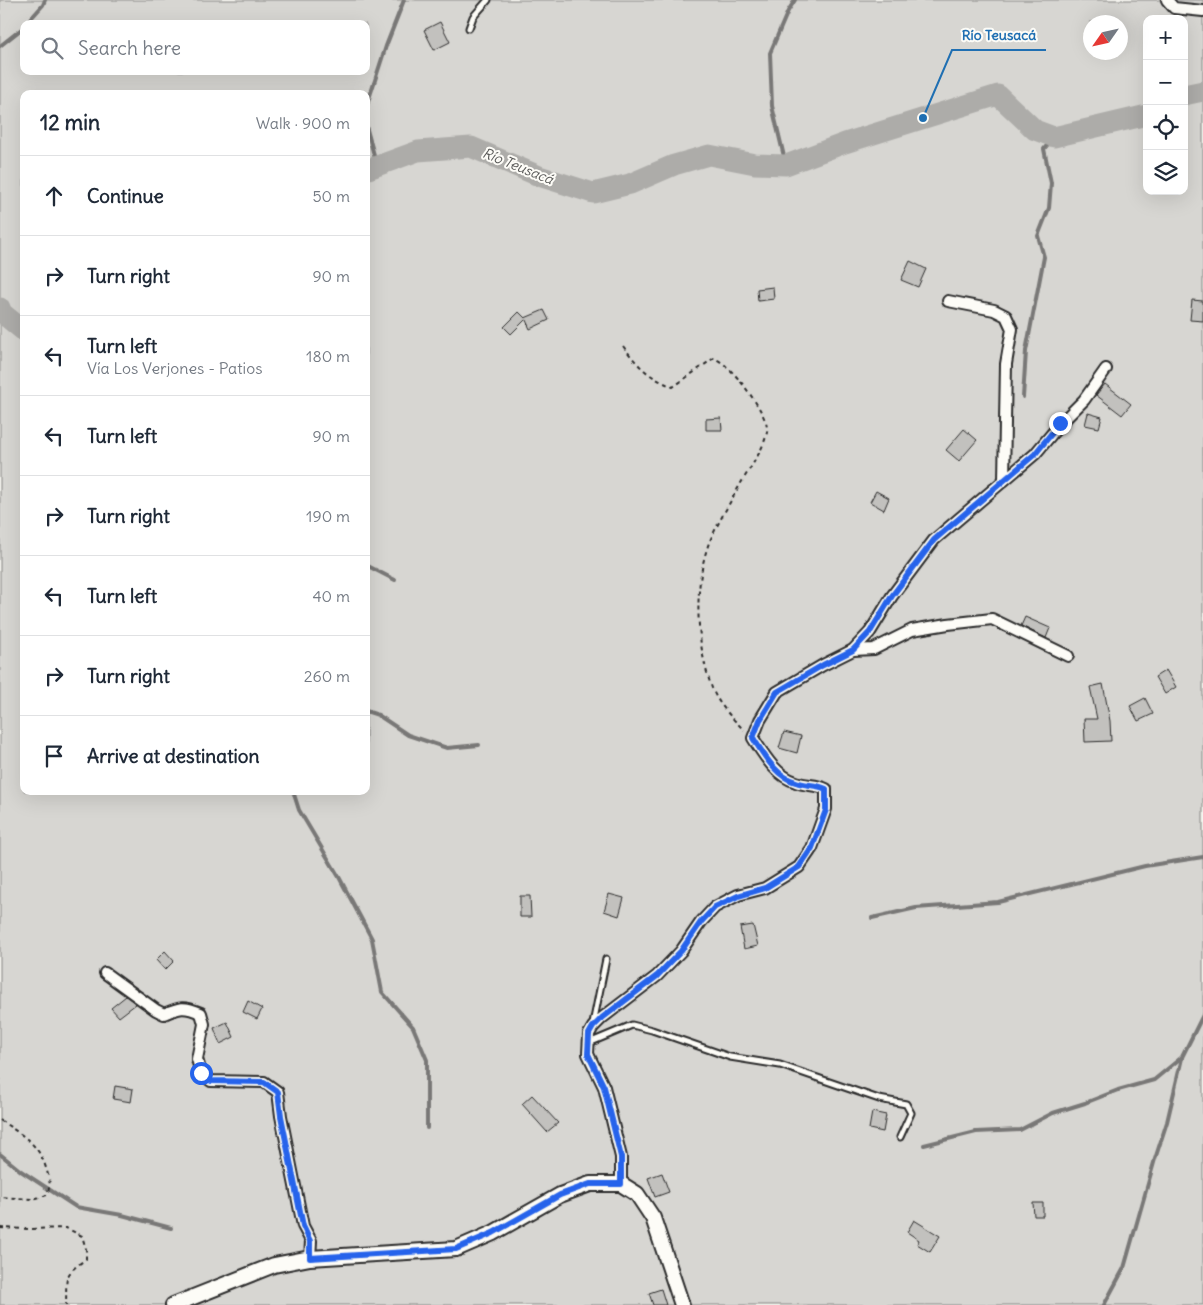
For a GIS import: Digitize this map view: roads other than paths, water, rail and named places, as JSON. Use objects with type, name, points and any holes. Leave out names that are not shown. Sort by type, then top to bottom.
[{"type":"street","points":[[1167,0],[1174,8],[1203,11]]},
{"type":"street","points":[[948,301],[994,310],[1006,316],[1012,329],[1006,364],[1004,480]]},
{"type":"street","points":[[621,1184],[621,1157],[604,1087],[588,1054],[589,1034],[602,1018],[657,976],[681,951],[701,922],[715,907],[738,896],[765,888],[799,867],[812,848],[826,810],[826,789],[817,785],[795,782],[778,772],[753,738],[760,720],[777,692],[853,650],[870,632],[892,596],[934,540],[1035,454],[1060,423],[1084,400],[1106,369]]},
{"type":"street","points":[[853,650],[874,649],[912,630],[992,619],[1068,656]]},
{"type":"street","points":[[106,972],[164,1014],[176,1009],[188,1008],[200,1013],[204,1024],[197,1060],[201,1073],[211,1081],[264,1082],[278,1092],[303,1226],[310,1241],[310,1258]]},
{"type":"street","points":[[173,1305],[274,1265],[310,1258],[456,1249],[493,1233],[560,1195],[590,1184],[621,1184],[637,1194],[653,1218],[682,1305]]},
{"type":"lane","points":[[469,28],[488,0]]},
{"type":"lane","points":[[593,1027],[606,959]]},
{"type":"lane","points":[[588,1043],[632,1025],[730,1057],[780,1065],[879,1099],[906,1104],[911,1113],[900,1137]]},
{"type":"waterway","points":[[30,20],[45,0]]},
{"type":"waterway","points":[[370,96],[386,46],[404,0]]},
{"type":"waterway","points":[[786,165],[772,106],[770,53],[788,11],[795,0]]},
{"type":"waterway","points":[[0,46],[20,30]]},
{"type":"waterway","name":"Río Teusacá","points":[[1188,94],[1203,91]]},
{"type":"waterway","name":"Río Teusacá","points":[[370,169],[418,151],[471,147],[539,176],[593,193],[630,184],[674,165],[709,155],[755,164],[786,165],[845,143],[998,95],[1035,130],[1054,137],[1143,116]]},
{"type":"waterway","points":[[1023,397],[1026,351],[1044,257],[1038,236],[1049,208],[1051,183],[1044,149],[1054,137]]},
{"type":"waterway","points":[[370,141],[377,166]]},
{"type":"waterway","name":"Río Teusacá","points":[[0,308],[2,313],[20,328]]},
{"type":"waterway","points":[[370,567],[395,580]]},
{"type":"waterway","points":[[370,712],[378,715],[408,735],[447,748],[479,745]]},
{"type":"waterway","points":[[294,795],[299,810],[339,877],[372,939],[382,992],[413,1027],[427,1060],[427,1128]]},
{"type":"waterway","points":[[872,918],[916,908],[998,902],[1145,866],[1203,857]]},
{"type":"waterway","points":[[924,1145],[976,1132],[1020,1130],[1053,1113],[1118,1090],[1154,1080],[1182,1057],[1203,1015]]},
{"type":"waterway","points":[[1104,1305],[1124,1268],[1167,1122],[1182,1058]]},
{"type":"waterway","points":[[0,1154],[21,1171],[76,1207],[122,1215],[171,1228]]},
{"type":"place","name":"Río Teusacá","points":[[923,118]]}]
